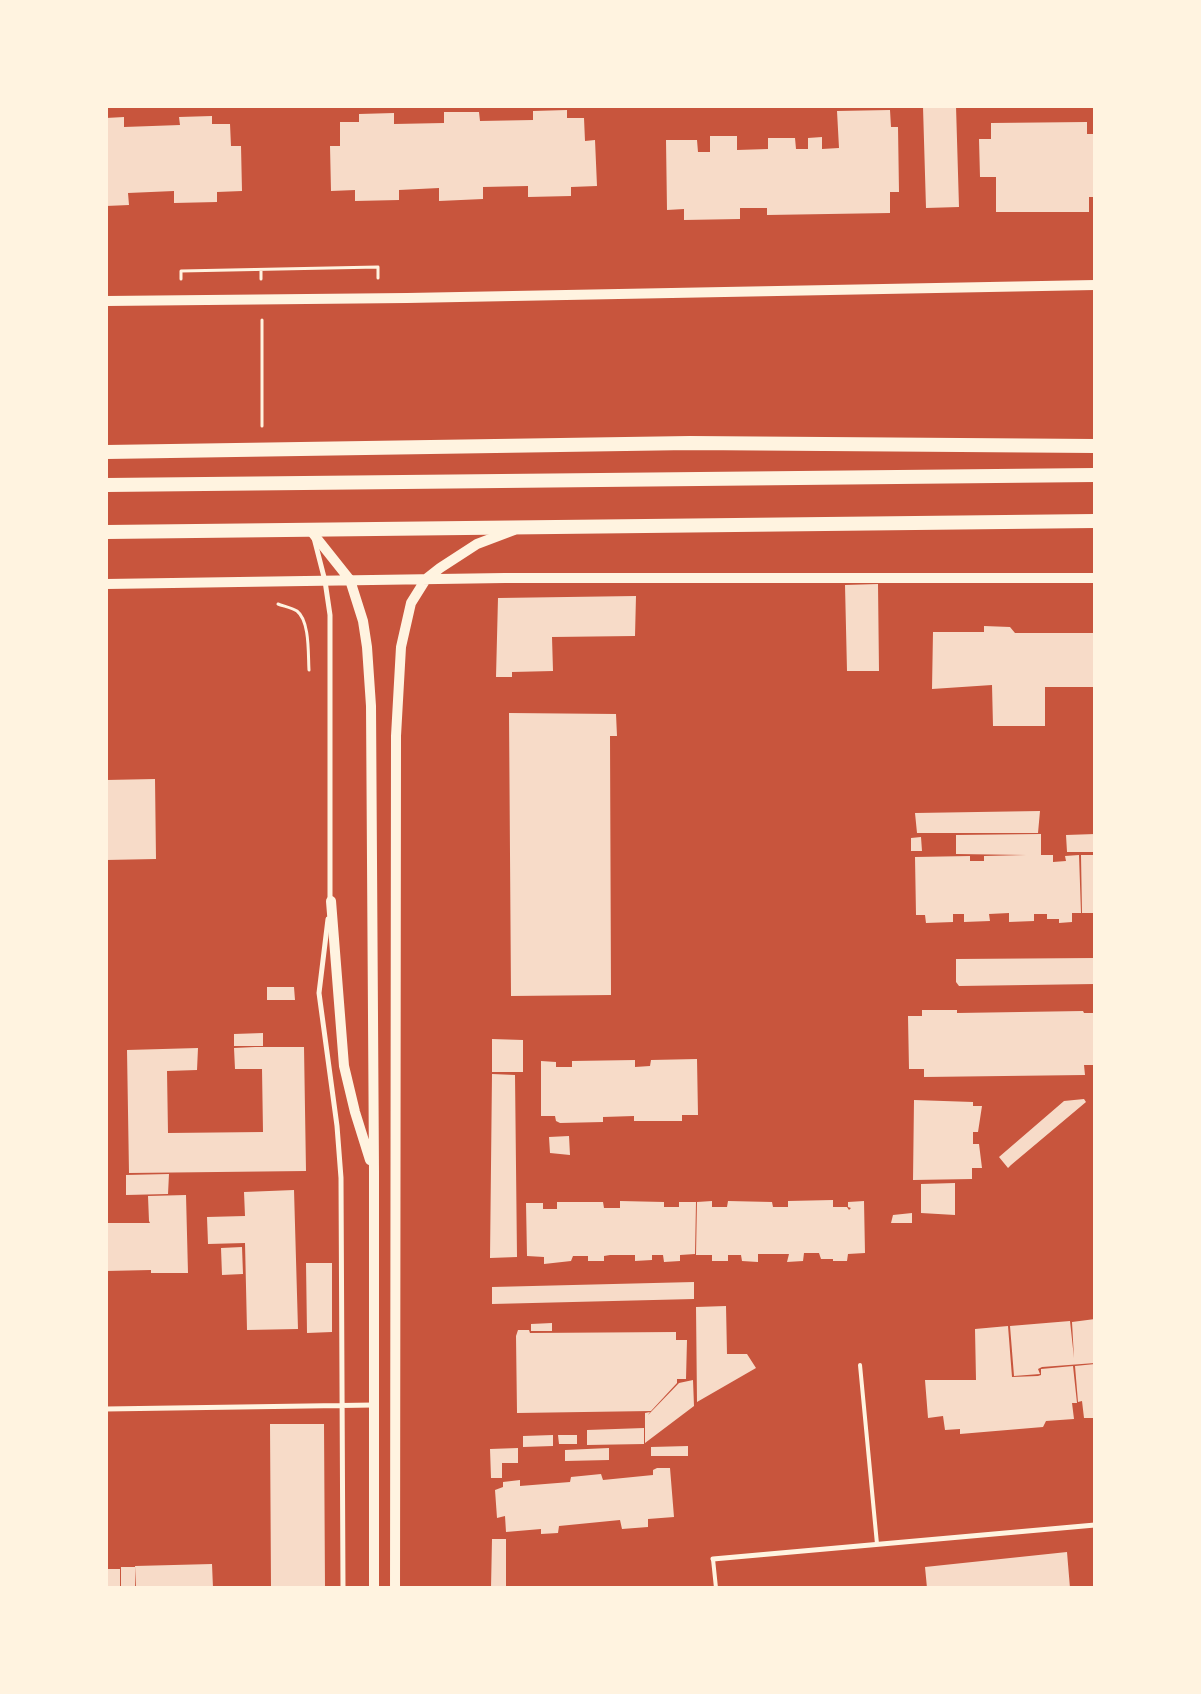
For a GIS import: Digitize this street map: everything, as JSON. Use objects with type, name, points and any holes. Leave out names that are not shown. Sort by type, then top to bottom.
[{"type":"highway","points":[[106,452],[690,443],[1095,446]]},
{"type":"highway","points":[[106,485],[1095,475]]},
{"type":"highway","points":[[106,532],[1095,521]]},
{"type":"main road","points":[[106,301],[407,298],[1095,285]]},
{"type":"main road","points":[[394,1588],[396,736],[401,647],[411,603],[426,579],[477,544],[519,528]]},
{"type":"main road","points":[[311,531],[350,580],[364,629],[371,706],[374,1588]]},
{"type":"main road","points":[[106,584],[505,578],[1095,578]]},
{"type":"main road","points":[[330,900],[344,1066],[355,1112],[374,1171]]},
{"type":"street","points":[[311,531],[325,581],[330,615],[330,900],[320,993],[337,1126],[341,1178],[343,1588]]},
{"type":"street","points":[[106,1409],[374,1405]]},
{"type":"street","points":[[713,1559],[1095,1526]]},
{"type":"lane","points":[[860,1365],[877,1544]]},
{"type":"lane","points":[[713,1559],[716,1588]]},
{"type":"path","points":[[181,271],[378,267]]},
{"type":"path","points":[[270,602],[297,611],[304,620],[309,673]]},
{"type":"building","points":[[956,106],[959,207],[926,208],[923,107]]},
{"type":"building","points":[[567,110],[567,118],[584,118],[585,141],[595,140],[597,186],[571,187],[571,196],[528,197],[528,186],[483,187],[483,199],[439,201],[439,188],[399,190],[399,200],[355,201],[355,190],[331,191],[330,146],[340,146],[340,122],[359,122],[359,114],[394,113],[394,124],[444,123],[444,112],[479,112],[480,121],[533,120],[533,111]]},
{"type":"building","points":[[890,110],[891,127],[898,127],[899,192],[890,192],[890,213],[767,215],[767,208],[740,208],[740,219],[684,220],[684,209],[667,210],[666,140],[697,140],[698,152],[710,152],[710,136],[737,136],[737,150],[768,149],[768,138],[795,138],[796,149],[808,149],[808,138],[822,137],[822,149],[839,148],[837,111]]},
{"type":"building","points":[[212,116],[212,124],[230,124],[231,146],[241,146],[242,191],[217,192],[217,202],[174,203],[174,191],[128,193],[129,205],[106,206],[106,118],[124,117],[124,127],[180,125],[179,117]]},
{"type":"building","points":[[1087,122],[1087,134],[1095,134],[1095,197],[1089,197],[1089,212],[996,212],[996,177],[980,177],[979,139],[991,139],[991,123]]},
{"type":"building","points":[[878,584],[879,671],[847,671],[845,585]]},
{"type":"building","points":[[636,596],[635,636],[552,637],[553,671],[512,672],[512,677],[496,677],[498,598]]},
{"type":"building","points":[[984,626],[1010,627],[1015,633],[1095,633],[1095,687],[1045,687],[1045,726],[993,726],[992,685],[932,689],[933,632],[984,632]]},
{"type":"building","points":[[509,713],[616,714],[617,736],[610,736],[611,995],[511,996]]},
{"type":"building","points":[[155,779],[156,859],[106,860],[106,780]]},
{"type":"building","points":[[1040,811],[1038,833],[917,833],[915,813]]},
{"type":"building","points":[[1041,834],[1041,855],[1053,855],[1053,862],[1066,861],[1065,856],[1079,855],[1081,913],[1072,913],[1072,922],[1059,923],[1059,919],[1047,919],[1047,914],[1034,914],[1034,921],[1009,922],[1009,913],[989,914],[990,921],[964,922],[964,914],[953,914],[953,922],[926,923],[925,915],[916,915],[915,857],[970,856],[970,861],[984,861],[984,856],[1026,855],[956,854],[956,835]]},
{"type":"building","points":[[1095,834],[1095,852],[1067,852],[1066,835]]},
{"type":"building","points":[[921,837],[922,851],[911,851],[911,838]]},
{"type":"building","points":[[1081,855],[1095,855],[1095,913],[1082,913]]},
{"type":"building","points":[[1095,958],[1095,984],[959,986],[956,982],[956,959]]},
{"type":"building","points":[[267,987],[294,987],[295,1000],[267,1000]]},
{"type":"building","points":[[922,1010],[957,1010],[957,1013],[1083,1011],[1084,1013],[1095,1013],[1095,1065],[1084,1065],[1085,1075],[924,1077],[924,1069],[909,1069],[908,1016],[922,1016]]},
{"type":"building","points":[[263,1033],[263,1046],[234,1046],[234,1034]]},
{"type":"building","points":[[492,1039],[523,1040],[523,1072],[492,1072]]},
{"type":"building","points":[[304,1047],[306,1171],[129,1173],[127,1050],[198,1048],[197,1070],[167,1071],[168,1133],[263,1132],[262,1069],[235,1069],[234,1048]]},
{"type":"building","points":[[697,1059],[698,1115],[682,1115],[682,1121],[634,1121],[634,1116],[603,1117],[603,1122],[560,1123],[556,1121],[555,1116],[541,1116],[541,1061],[556,1062],[556,1067],[572,1067],[572,1061],[635,1060],[635,1067],[650,1066],[651,1060]]},
{"type":"building","points":[[492,1074],[515,1075],[517,1257],[490,1258]]},
{"type":"building","points":[[1084,1099],[1086,1102],[1008,1168],[999,1157],[1064,1101]]},
{"type":"building","points":[[914,1100],[973,1102],[973,1106],[982,1106],[978,1132],[973,1132],[973,1144],[979,1144],[982,1168],[972,1168],[972,1179],[913,1180]]},
{"type":"building","points":[[569,1136],[570,1155],[550,1153],[549,1137]]},
{"type":"building","points":[[169,1174],[168,1194],[126,1195],[126,1175]]},
{"type":"building","points":[[955,1183],[955,1215],[921,1213],[921,1184]]},
{"type":"building","points":[[294,1190],[298,1329],[247,1330],[245,1243],[208,1244],[207,1217],[245,1216],[244,1192]]},
{"type":"building","points":[[186,1195],[188,1273],[151,1273],[151,1270],[106,1271],[106,1223],[150,1223],[148,1196]]},
{"type":"building","points":[[833,1200],[833,1207],[847,1207],[849,1210],[851,1208],[848,1207],[848,1202],[864,1201],[865,1253],[848,1254],[847,1261],[833,1261],[833,1259],[821,1259],[819,1253],[804,1253],[803,1261],[787,1262],[789,1254],[758,1254],[758,1262],[742,1261],[741,1255],[728,1255],[728,1261],[712,1261],[712,1255],[696,1255],[697,1202],[712,1201],[712,1207],[727,1207],[728,1201],[772,1202],[773,1207],[788,1207],[788,1201]]},
{"type":"building","points":[[620,1201],[664,1202],[664,1207],[679,1207],[679,1202],[696,1202],[695,1254],[680,1255],[680,1261],[664,1262],[663,1255],[652,1255],[652,1260],[635,1261],[635,1255],[604,1256],[604,1261],[588,1261],[588,1256],[573,1256],[571,1261],[544,1264],[544,1257],[527,1256],[526,1203],[543,1203],[543,1209],[557,1209],[557,1202],[603,1202],[604,1208],[620,1208]]},
{"type":"building","points":[[912,1213],[912,1223],[891,1223],[893,1215]]},
{"type":"building","points":[[242,1247],[243,1274],[222,1275],[221,1248]]},
{"type":"building","points":[[306,1263],[332,1263],[332,1332],[307,1333]]},
{"type":"building","points":[[694,1282],[694,1299],[492,1304],[492,1287]]},
{"type":"building","points":[[726,1306],[727,1354],[747,1354],[756,1368],[697,1402],[696,1307]]},
{"type":"building","points":[[1095,1319],[1095,1363],[1042,1367],[1038,1369],[1040,1374],[1014,1376],[1010,1326],[1070,1321],[1074,1358],[1072,1322]]},
{"type":"building","points":[[552,1323],[552,1331],[531,1331],[531,1324]]},
{"type":"building","points":[[1008,1326],[1012,1377],[1038,1376],[1041,1375],[1041,1369],[1073,1366],[1077,1403],[1072,1403],[1074,1419],[1046,1421],[1043,1427],[960,1434],[960,1429],[945,1430],[943,1416],[928,1418],[925,1380],[976,1380],[975,1329]]},
{"type":"building","points":[[518,1330],[529,1330],[530,1333],[676,1332],[676,1340],[687,1340],[686,1379],[677,1379],[677,1383],[651,1411],[517,1413],[516,1336]]},
{"type":"building","points":[[1095,1364],[1095,1418],[1084,1418],[1082,1401],[1078,1402],[1075,1366]]},
{"type":"building","points":[[693,1380],[694,1406],[645,1443],[645,1413],[650,1412],[648,1415],[679,1383]]},
{"type":"building","points":[[270,1424],[324,1424],[325,1588],[271,1588]]},
{"type":"building","points":[[644,1428],[644,1444],[587,1445],[587,1430]]},
{"type":"building","points":[[553,1435],[553,1446],[523,1447],[523,1436]]},
{"type":"building","points":[[558,1435],[577,1435],[577,1444],[559,1444]]},
{"type":"building","points":[[688,1446],[688,1456],[651,1456],[651,1447]]},
{"type":"building","points":[[518,1448],[518,1463],[502,1463],[502,1478],[491,1478],[490,1449]]},
{"type":"building","points":[[609,1448],[609,1460],[565,1461],[565,1450]]},
{"type":"building","points":[[657,1468],[670,1468],[674,1517],[648,1519],[648,1527],[622,1529],[620,1520],[559,1526],[558,1533],[541,1534],[541,1529],[506,1532],[505,1516],[497,1518],[495,1490],[503,1487],[503,1482],[520,1480],[520,1486],[570,1482],[571,1477],[601,1474],[603,1480],[653,1475],[653,1470]]},
{"type":"building","points":[[492,1539],[506,1539],[506,1588],[491,1588]]},
{"type":"building","points":[[1067,1552],[1070,1588],[927,1588],[925,1567]]},
{"type":"building","points":[[212,1564],[213,1588],[136,1588],[135,1566]]},
{"type":"building","points":[[121,1567],[135,1567],[135,1588],[121,1588]]},
{"type":"building","points":[[106,1569],[120,1569],[120,1588],[106,1588]]}]
